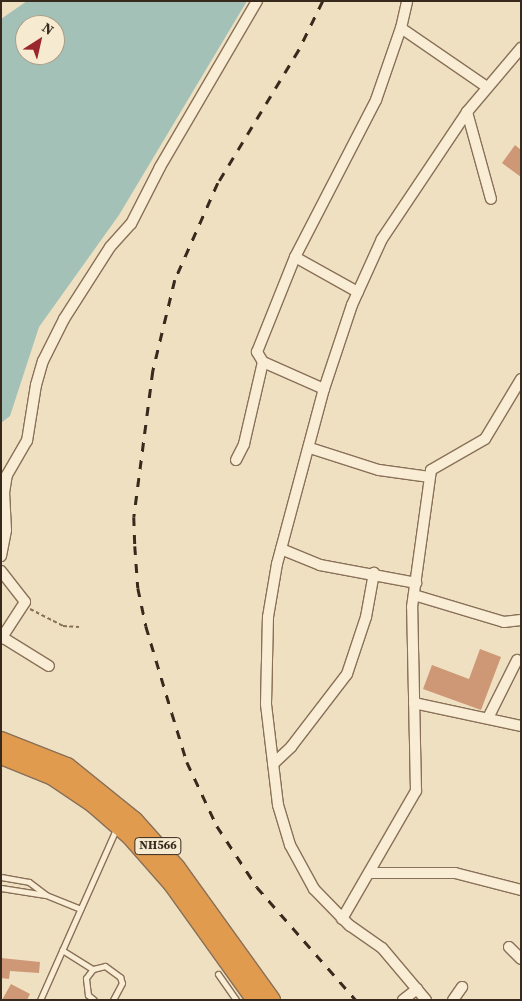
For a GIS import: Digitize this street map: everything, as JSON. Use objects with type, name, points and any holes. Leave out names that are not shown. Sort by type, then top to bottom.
[{"type":"highway","name":"NH566","points":[[1,741],[67,767],[134,821],[182,876],[271,1000]]},
{"type":"highway","name":"NH566","points":[[1,755],[53,776],[118,825],[173,884],[256,1000]]},
{"type":"street","points":[[1,556],[6,530],[2,493],[7,475],[28,441],[36,385],[43,361],[64,319],[110,247],[135,216],[160,167],[257,1]]},
{"type":"street","points":[[236,460],[244,444],[262,362],[257,352],[295,257],[376,100],[401,28],[407,1]]},
{"type":"street","points":[[401,28],[487,87]]},
{"type":"street","points":[[426,1000],[382,948],[342,919],[314,889],[290,845],[278,806],[266,704],[268,617],[281,549],[310,448],[324,389],[358,292],[382,239],[467,112],[521,48]]},
{"type":"street","points":[[467,112],[491,199]]},
{"type":"street","points":[[295,257],[358,292]]},
{"type":"street","points":[[262,362],[324,389]]},
{"type":"street","points":[[342,919],[416,791],[414,595],[431,470],[485,438],[521,379]]},
{"type":"street","points":[[310,448],[380,470],[430,477]]},
{"type":"street","points":[[281,549],[320,566],[374,573],[416,583]]},
{"type":"street","points":[[1,571],[25,602],[2,638],[50,666]]},
{"type":"street","points":[[273,764],[292,746],[347,674],[366,617],[374,573]]},
{"type":"street","points":[[414,595],[504,622],[521,620]]},
{"type":"street","points":[[488,718],[517,660]]},
{"type":"street","points":[[414,703],[521,726]]},
{"type":"street","points":[[369,872],[455,873],[521,890]]},
{"type":"street","points":[[509,947],[521,959]]},
{"type":"street","points":[[453,1000],[462,986]]},
{"type":"street","points":[[402,1000],[417,989]]},
{"type":"lane","points":[[40,1000],[118,825]]},
{"type":"lane","points":[[1,877],[29,882],[46,895]]},
{"type":"lane","points":[[1,888],[46,895],[80,909]]},
{"type":"lane","points":[[62,950],[93,969],[105,966],[120,977],[121,990],[113,1000]]},
{"type":"lane","points":[[93,969],[85,984],[94,1000]]},
{"type":"lane","points":[[218,974],[236,1000]]},
{"type":"path","points":[[25,602],[28,608],[63,626],[79,627]]},
{"type":"water","points":[[27,1],[247,1],[119,215],[39,327],[10,416],[1,423],[1,19]]},
{"type":"building","points":[[515,145],[521,150],[521,177],[502,163]]},
{"type":"building","points":[[480,649],[501,657],[481,710],[423,689],[432,665],[469,679]]},
{"type":"building","points":[[1,958],[40,962],[39,973],[10,971],[9,979],[1,978]]},
{"type":"building","points":[[11,984],[30,994],[27,1000],[2,1000]]},
{"type":"railway","points":[[323,1],[299,50],[218,183],[175,280],[153,371],[134,517],[138,588],[146,626],[187,762],[217,826],[257,887],[356,1000]]}]
